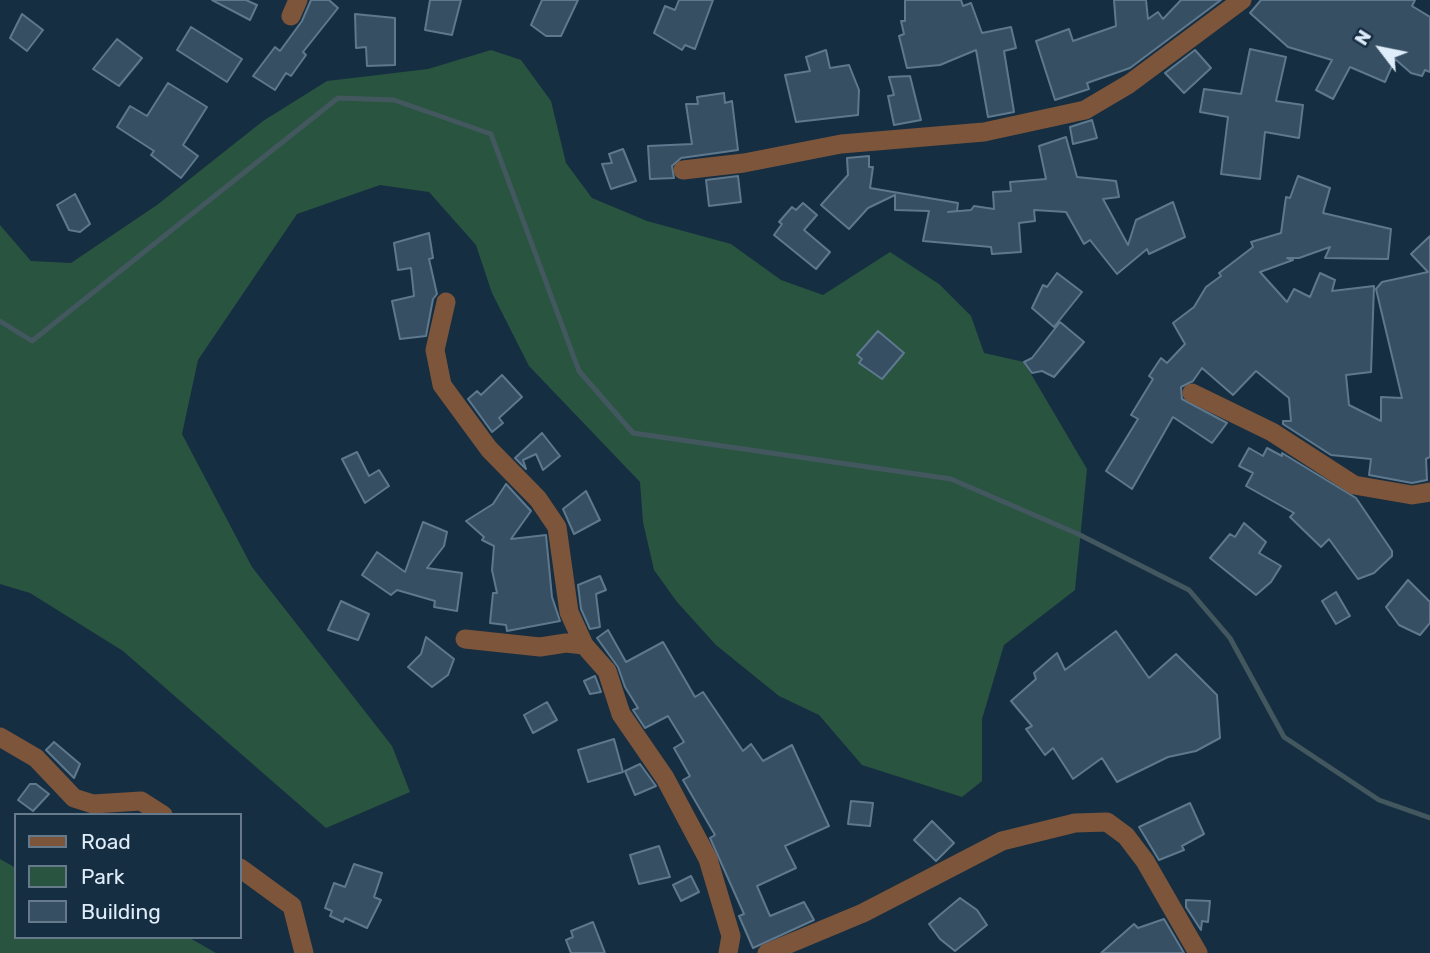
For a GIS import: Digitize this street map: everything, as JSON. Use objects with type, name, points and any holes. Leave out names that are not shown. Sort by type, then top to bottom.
[{"type":"street","points":[[683,170],[744,163],[841,144],[984,132],[1085,110],[1129,84],[1242,0]]},
{"type":"street","points":[[446,302],[435,350],[442,385],[474,429],[538,499],[557,527],[569,611],[584,645],[607,671],[621,714],[666,778],[708,859],[731,936],[728,953]]},
{"type":"street","points":[[1192,393],[1272,432],[1354,485],[1412,495],[1430,492]]},
{"type":"street","points":[[465,639],[540,647],[566,643],[584,645]]},
{"type":"street","points":[[0,737],[36,758],[74,798],[93,804],[141,801],[160,813]]},
{"type":"street","points":[[768,953],[863,913],[1002,841],[1075,823],[1107,822],[1126,836],[1145,861],[1198,953]]},
{"type":"street","points":[[242,869],[292,906],[304,953]]},
{"type":"green space","points":[[491,50],[521,60],[551,101],[566,163],[592,198],[647,221],[731,244],[781,280],[823,295],[890,252],[939,284],[971,316],[984,353],[1024,362],[1087,469],[1075,590],[1004,645],[982,719],[982,781],[962,797],[862,765],[819,715],[779,696],[716,645],[677,602],[654,570],[643,522],[640,482],[529,366],[492,293],[476,245],[429,192],[380,185],[297,214],[198,360],[182,434],[252,567],[392,746],[410,792],[326,828],[123,651],[30,593],[0,584],[0,225],[31,261],[71,263],[157,205],[263,121],[327,81],[428,69]]},
{"type":"green space","points":[[0,859],[14,867],[14,939],[192,939],[216,953],[0,953]]},
{"type":"building","points":[[212,0],[246,0],[257,5],[250,20]]},
{"type":"building","points":[[311,0],[329,0],[338,8],[303,52],[306,55],[291,76],[286,73],[275,90],[253,76],[275,47],[280,51],[302,21]]},
{"type":"building","points":[[430,0],[461,0],[452,35],[425,30]]},
{"type":"building","points":[[542,0],[578,0],[561,36],[546,36],[531,25]]},
{"type":"building","points":[[679,0],[713,0],[695,49],[685,45],[682,50],[654,33],[665,6],[675,10]]},
{"type":"building","points":[[905,0],[961,0],[963,6],[971,3],[982,33],[1011,27],[1016,48],[1004,51],[1014,112],[988,117],[976,50],[940,65],[907,68],[899,36],[904,34],[901,21],[905,21]]},
{"type":"building","points":[[1114,0],[1146,0],[1148,19],[1158,12],[1163,19],[1181,0],[1221,0],[1130,68],[1087,83],[1089,89],[1055,100],[1036,41],[1069,29],[1073,41],[1116,26]]},
{"type":"building","points":[[1261,0],[1415,0],[1412,6],[1430,17],[1430,72],[1425,70],[1422,76],[1411,73],[1395,59],[1385,82],[1350,67],[1333,99],[1316,90],[1332,60],[1288,47],[1250,13]]},
{"type":"building","points":[[22,14],[43,30],[27,51],[10,38]]},
{"type":"building","points":[[355,14],[395,18],[395,65],[367,66],[366,47],[356,48]]},
{"type":"building","points":[[191,27],[242,59],[227,82],[177,50]]},
{"type":"building","points":[[117,39],[142,58],[119,86],[93,69]]},
{"type":"building","points":[[1250,49],[1286,57],[1276,101],[1303,105],[1299,138],[1265,132],[1260,179],[1221,174],[1228,117],[1200,112],[1204,89],[1241,94]]},
{"type":"building","points":[[826,50],[830,68],[849,65],[859,90],[858,115],[796,122],[785,75],[810,71],[806,57]]},
{"type":"building","points":[[1195,50],[1211,68],[1184,93],[1165,73]]},
{"type":"building","points":[[910,76],[921,120],[894,125],[888,96],[894,95],[889,77]]},
{"type":"building","points":[[168,83],[207,107],[183,145],[198,156],[181,178],[151,155],[154,151],[117,127],[130,106],[147,116]]},
{"type":"building","points":[[724,93],[725,103],[732,101],[738,150],[681,158],[672,166],[674,178],[650,179],[648,146],[692,144],[686,104],[698,104],[697,97]]},
{"type":"building","points":[[1092,120],[1097,138],[1073,144],[1070,127]]},
{"type":"building","points":[[1066,137],[1077,177],[1116,181],[1119,197],[1103,199],[1128,245],[1136,220],[1173,202],[1185,237],[1149,254],[1147,249],[1117,274],[1090,240],[1084,244],[1066,212],[1034,210],[1035,221],[1019,223],[1021,252],[992,254],[991,247],[923,241],[929,211],[895,210],[895,195],[868,208],[849,229],[821,205],[848,175],[847,158],[869,156],[869,167],[873,167],[870,188],[958,203],[957,211],[948,212],[971,210],[974,206],[994,209],[993,192],[1011,191],[1010,182],[1046,179],[1039,146]]},
{"type":"building","points":[[623,149],[636,181],[611,189],[602,164],[612,163],[609,154]]},
{"type":"building","points":[[738,176],[741,202],[709,206],[706,180]]},
{"type":"building","points":[[1298,176],[1330,188],[1323,213],[1391,229],[1388,259],[1325,258],[1330,247],[1299,258],[1287,258],[1293,260],[1260,272],[1287,302],[1294,289],[1310,297],[1320,273],[1335,280],[1332,291],[1374,286],[1371,372],[1346,375],[1349,405],[1381,421],[1381,397],[1402,398],[1376,289],[1382,282],[1428,272],[1411,254],[1430,236],[1430,457],[1426,459],[1427,480],[1412,483],[1369,475],[1371,459],[1331,455],[1283,424],[1283,421],[1291,421],[1289,398],[1256,371],[1233,395],[1202,368],[1193,381],[1181,387],[1182,399],[1227,423],[1212,443],[1173,417],[1132,489],[1106,471],[1138,419],[1131,415],[1153,379],[1149,376],[1161,358],[1167,363],[1185,344],[1173,323],[1194,307],[1206,287],[1221,276],[1219,273],[1253,247],[1251,242],[1281,233],[1286,197],[1290,198]]},
{"type":"building","points":[[75,194],[90,224],[80,232],[69,230],[57,205]]},
{"type":"building","points":[[803,203],[817,215],[804,230],[830,252],[816,269],[774,235],[782,224],[779,222],[792,207],[796,210]]},
{"type":"building","points":[[429,233],[433,258],[429,259],[437,294],[433,299],[426,336],[400,339],[392,301],[414,296],[411,268],[398,270],[394,243]]},
{"type":"building","points":[[1057,273],[1082,292],[1054,327],[1032,308],[1043,285],[1047,287]]},
{"type":"building","points":[[1060,322],[1084,342],[1054,377],[1042,371],[1032,373],[1024,362],[1032,358]]},
{"type":"building","points":[[878,331],[904,353],[882,379],[859,363],[862,359],[857,355]]},
{"type":"building","points":[[502,375],[522,397],[499,418],[503,423],[492,432],[468,399],[477,391],[481,395]]},
{"type":"building","points":[[542,433],[560,456],[543,470],[536,454],[523,460],[526,469],[515,458]]},
{"type":"building","points":[[1249,448],[1263,456],[1267,448],[1282,456],[1282,453],[1356,498],[1392,551],[1392,556],[1374,573],[1358,579],[1329,539],[1321,547],[1290,517],[1294,513],[1246,486],[1253,473],[1239,466]]},
{"type":"building","points":[[357,452],[369,476],[379,470],[389,486],[365,503],[342,459]]},
{"type":"building","points":[[506,484],[531,511],[511,539],[546,535],[552,597],[560,621],[507,631],[506,625],[490,623],[493,593],[497,593],[492,570],[494,546],[482,540],[484,537],[466,521],[493,504]]},
{"type":"building","points":[[586,491],[600,520],[574,534],[563,509]]},
{"type":"building","points":[[423,522],[447,532],[444,546],[427,568],[462,573],[457,611],[434,607],[435,601],[397,590],[391,595],[362,575],[377,552],[405,572]]},
{"type":"building","points":[[1244,523],[1266,542],[1259,553],[1281,566],[1271,582],[1256,595],[1210,558],[1230,534],[1235,537]]},
{"type":"building","points":[[600,576],[606,590],[596,594],[600,627],[590,629],[581,609],[578,585]]},
{"type":"building","points":[[1408,580],[1430,602],[1430,623],[1420,635],[1399,625],[1386,607]]},
{"type":"building","points":[[1336,592],[1350,616],[1336,624],[1322,601]]},
{"type":"building","points":[[341,601],[369,614],[358,640],[328,630]]},
{"type":"building","points":[[608,630],[626,662],[663,642],[695,697],[703,692],[743,751],[751,744],[763,761],[792,745],[829,826],[785,846],[796,868],[757,886],[770,916],[804,902],[814,920],[753,948],[739,916],[744,914],[710,838],[715,835],[683,780],[690,776],[674,748],[684,742],[668,716],[645,728],[633,710],[638,708],[625,687],[618,667],[597,638]]},
{"type":"building","points":[[1116,631],[1149,678],[1176,654],[1217,695],[1220,738],[1196,751],[1168,757],[1117,782],[1102,758],[1073,779],[1053,748],[1045,755],[1026,729],[1032,726],[1011,701],[1036,679],[1034,673],[1057,653],[1065,670]]},
{"type":"building","points":[[426,637],[454,659],[448,675],[432,687],[408,667],[421,654]]},
{"type":"building","points":[[595,676],[601,692],[590,694],[584,681]]},
{"type":"building","points":[[547,702],[557,720],[533,733],[524,715]]},
{"type":"building","points":[[614,739],[623,772],[588,782],[578,750]]},
{"type":"building","points":[[54,742],[80,764],[74,778],[46,750]]},
{"type":"building","points":[[640,764],[656,786],[635,795],[625,771]]},
{"type":"building","points":[[30,784],[36,784],[49,794],[33,811],[18,800]]},
{"type":"building","points":[[851,801],[873,803],[870,826],[848,824]]},
{"type":"building","points":[[1190,803],[1204,834],[1182,846],[1184,850],[1159,860],[1139,827]]},
{"type":"building","points":[[932,821],[954,843],[936,861],[914,840]]},
{"type":"building","points":[[659,846],[670,877],[639,884],[630,855]]},
{"type":"building","points":[[354,864],[382,873],[374,897],[381,900],[367,928],[345,918],[343,922],[330,916],[332,911],[325,908],[334,883],[345,887]]},
{"type":"building","points":[[691,876],[699,892],[681,901],[673,885]]},
{"type":"building","points":[[960,898],[977,910],[987,925],[955,951],[940,939],[929,924]]},
{"type":"building","points":[[1186,900],[1210,901],[1208,922],[1202,921],[1201,930],[1186,907]]},
{"type":"building","points":[[1164,919],[1184,953],[1101,953],[1134,924],[1138,928]]},
{"type":"building","points":[[593,922],[605,953],[571,953],[566,940],[573,937],[571,931]]},
{"type":"waterway","points":[[0,321],[32,341],[338,98],[394,100],[491,134],[579,371],[633,433],[951,479],[1078,534],[1189,590],[1230,638],[1284,737],[1379,800],[1430,818]]}]
